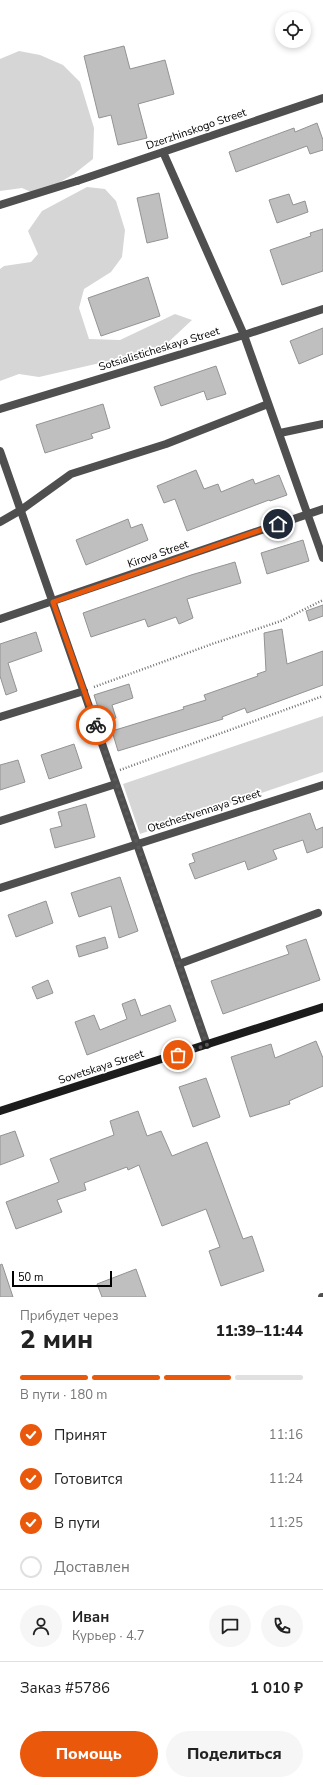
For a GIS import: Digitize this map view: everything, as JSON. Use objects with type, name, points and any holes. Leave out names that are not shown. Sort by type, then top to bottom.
[{"type":"street","name":"Dzerzhinskogo Street","points":[[0,205],[77,181],[323,98]]},
{"type":"street","points":[[163,152],[244,335],[268,404],[280,433],[323,558]]},
{"type":"street","name":"Sotsialisticheskaya Street","points":[[0,409],[244,335],[323,309]]},
{"type":"street","points":[[0,522],[20,510],[71,474],[166,444],[268,404]]},
{"type":"street","points":[[280,433],[323,424]]},
{"type":"street","points":[[0,451],[207,1045]]},
{"type":"street","name":"Kirova Street","points":[[0,619],[323,509]]},
{"type":"street","points":[[0,717],[84,691]]},
{"type":"street","points":[[0,821],[116,784]]},
{"type":"street","name":"Otechestvennaya Street","points":[[0,888],[323,785]]},
{"type":"street","points":[[179,964],[318,913]]},
{"type":"street","name":"Sovetskaya Street","points":[[0,1111],[323,1007]]},
{"type":"path","points":[[84,691],[212,644],[281,621],[323,600]]},
{"type":"path","points":[[112,772],[323,696]]},
{"type":"shaded area","points":[[19,51],[40,55],[63,65],[80,82],[94,128],[93,159],[74,174],[38,195],[22,188],[0,191],[0,59]]},
{"type":"shaded area","points":[[87,187],[105,189],[116,201],[125,230],[122,257],[111,272],[84,289],[79,308],[89,339],[120,340],[175,314],[192,320],[161,349],[39,377],[19,374],[0,381],[0,269],[4,266],[31,262],[38,254],[28,231],[42,211]]},
{"type":"shaded area","points":[[323,716],[323,772],[140,834],[123,784]]},
{"type":"building","points":[[124,46],[130,69],[165,60],[174,94],[138,104],[147,138],[118,145],[111,115],[99,118],[84,56]]},
{"type":"building","points":[[317,123],[323,140],[323,150],[310,154],[307,146],[236,172],[229,152],[294,128],[295,132]]},
{"type":"building","points":[[159,193],[168,238],[147,243],[137,198]]},
{"type":"building","points":[[289,194],[293,205],[305,201],[308,212],[277,223],[269,200]]},
{"type":"building","points":[[323,229],[323,271],[282,285],[270,250],[311,236],[310,233]]},
{"type":"building","points":[[148,277],[160,316],[101,336],[88,298]]},
{"type":"building","points":[[323,328],[323,354],[299,364],[290,341]]},
{"type":"building","points":[[216,366],[226,394],[207,400],[204,391],[161,406],[154,387]]},
{"type":"building","points":[[103,404],[110,428],[91,434],[93,438],[45,453],[36,425]]},
{"type":"building","points":[[196,470],[204,489],[218,484],[221,492],[253,479],[255,484],[279,475],[287,495],[270,501],[269,500],[187,531],[175,499],[164,503],[157,486]]},
{"type":"building","points":[[128,519],[131,528],[142,524],[148,540],[86,565],[76,540]]},
{"type":"building","points":[[303,540],[309,561],[267,574],[261,553]]},
{"type":"building","points":[[235,562],[241,583],[187,599],[193,618],[179,624],[176,617],[148,627],[145,619],[91,637],[83,613],[191,575]]},
{"type":"building","points":[[323,605],[323,616],[309,621],[306,611]]},
{"type":"building","points":[[282,629],[287,664],[323,651],[323,685],[247,713],[245,708],[222,717],[223,719],[118,751],[112,731],[184,709],[183,707],[206,700],[204,695],[258,676],[257,674],[266,671],[264,633]]},
{"type":"building","points":[[36,632],[42,651],[8,663],[17,691],[6,695],[0,676],[0,644]]},
{"type":"building","points":[[129,684],[133,698],[112,705],[116,718],[103,723],[94,695]]},
{"type":"building","points":[[74,744],[82,768],[49,779],[41,755]]},
{"type":"building","points":[[18,760],[25,782],[0,790],[0,765]]},
{"type":"building","points":[[86,804],[95,837],[55,848],[50,829],[62,826],[58,812]]},
{"type":"building","points":[[310,813],[316,830],[323,827],[323,847],[307,853],[303,840],[273,850],[277,859],[248,870],[245,861],[195,879],[189,864],[195,862],[192,854]]},
{"type":"building","points":[[120,877],[138,931],[119,938],[111,906],[79,917],[71,893]]},
{"type":"building","points":[[46,901],[53,923],[16,937],[8,915]]},
{"type":"building","points":[[105,937],[108,948],[79,957],[76,946]]},
{"type":"building","points":[[306,939],[320,980],[223,1014],[211,981],[289,954],[286,946]]},
{"type":"building","points":[[48,980],[53,993],[37,999],[32,987]]},
{"type":"building","points":[[135,999],[141,1016],[170,1005],[176,1021],[87,1055],[75,1022],[94,1015],[100,1030],[127,1019],[122,1004]]},
{"type":"building","points":[[316,1041],[323,1058],[323,1086],[289,1101],[290,1104],[250,1117],[231,1057],[271,1044],[275,1058]]},
{"type":"building","points":[[206,1078],[220,1117],[193,1127],[179,1087]]},
{"type":"building","points":[[138,1111],[147,1136],[161,1131],[172,1156],[207,1142],[243,1239],[252,1236],[264,1271],[221,1286],[209,1251],[220,1247],[206,1209],[162,1226],[139,1165],[128,1170],[127,1167],[84,1183],[86,1190],[57,1200],[62,1212],[16,1229],[6,1202],[59,1182],[50,1159],[114,1135],[110,1121]]},
{"type":"building","points":[[15,1131],[24,1156],[0,1165],[0,1136]]},
{"type":"building","points":[[2,1264],[13,1297],[0,1297],[0,1265]]},
{"type":"building","points":[[136,1269],[146,1297],[102,1297],[97,1284]]},
{"type":"way so far","points":[[96,725],[207,1045],[178,1055]]},
{"type":"route","points":[[96,725],[53,602],[278,524]]}]
